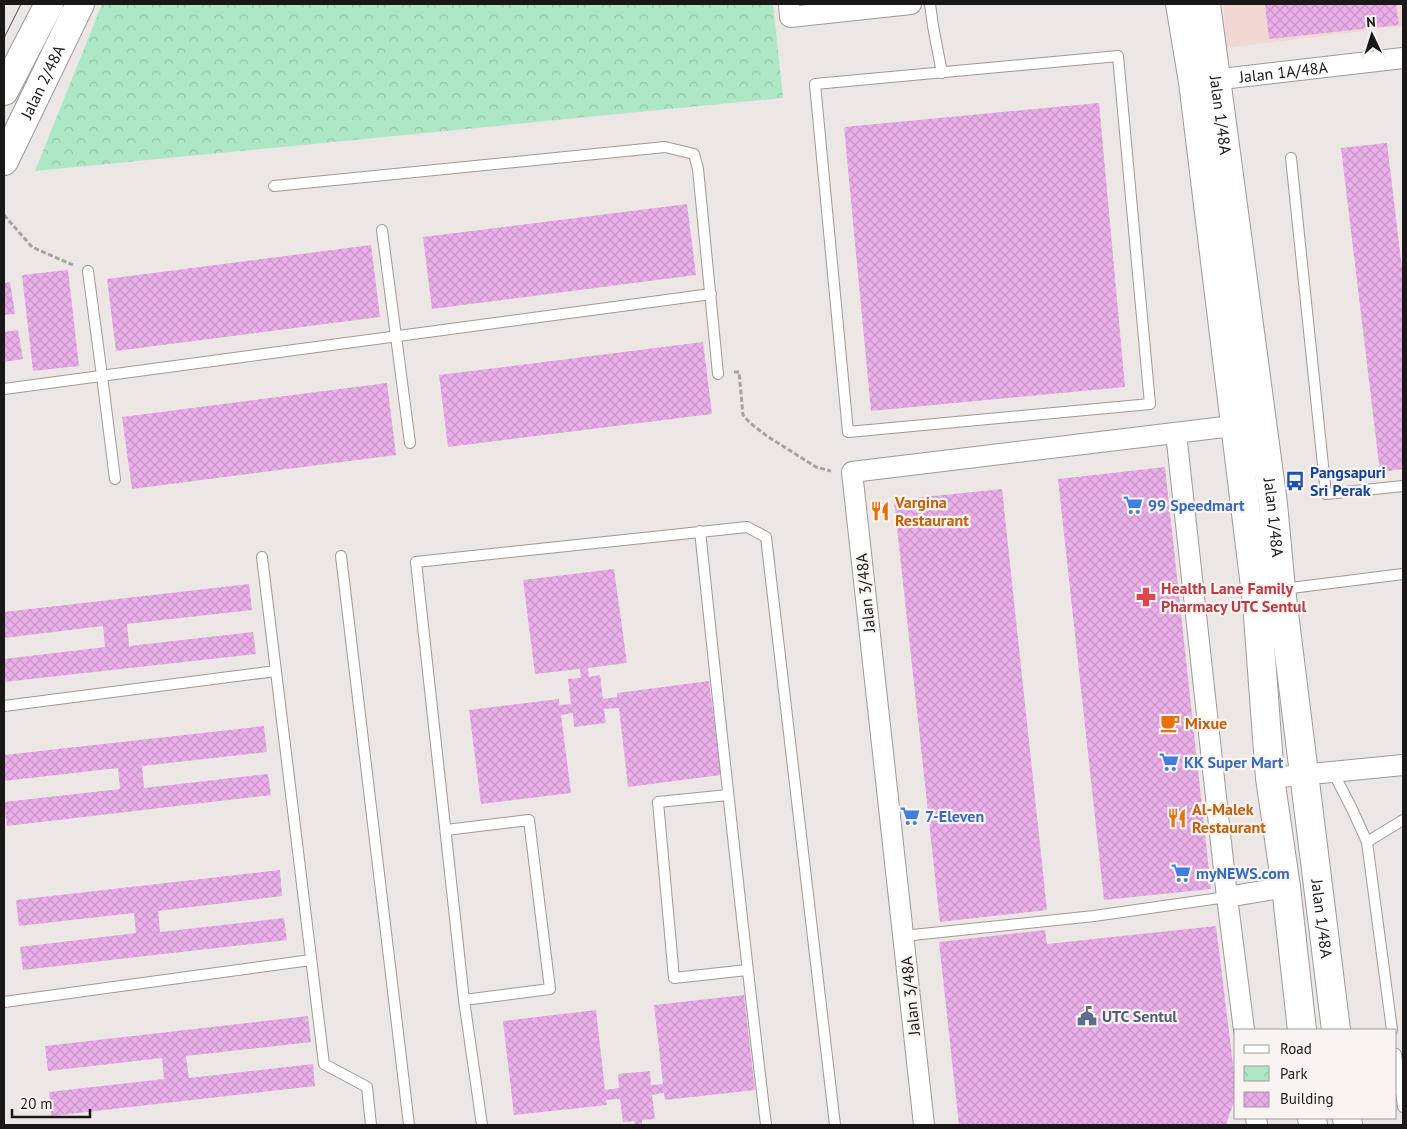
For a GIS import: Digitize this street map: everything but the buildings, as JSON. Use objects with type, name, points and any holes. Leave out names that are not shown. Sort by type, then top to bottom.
[{"type":"main road","name":"Jalan 2/48A","points":[[4,91],[48,4]]},
{"type":"main road","name":"Jalan 2/48A","points":[[4,162],[80,4]]},
{"type":"main road","name":"Jalan 1/48A","points":[[1180,4],[1204,81],[1261,423],[1273,504],[1281,589],[1336,1029]]},
{"type":"main road","name":"Jalan 1/48A","points":[[1206,4],[1204,81],[1234,426],[1257,603],[1270,778],[1286,887],[1302,1029]]},
{"type":"street","points":[[789,10],[911,4]]},
{"type":"street","name":"Jalan 1A/48A","points":[[1204,81],[1403,58]]},
{"type":"street","points":[[852,472],[1261,423]]},
{"type":"street","points":[[1176,433],[1227,897],[1244,1029]]},
{"type":"street","name":"Jalan 3/48A","points":[[852,472],[924,1125]]},
{"type":"street","points":[[1270,778],[1403,765]]},
{"type":"street","points":[[1227,897],[1286,887]]},
{"type":"lane","points":[[930,4],[942,73]]},
{"type":"lane","points":[[1118,56],[1150,404],[848,432],[815,84],[942,73],[1118,56]]},
{"type":"lane","points":[[274,186],[665,147],[694,154],[698,170],[718,374]]},
{"type":"lane","points":[[1291,158],[1326,494],[1403,486]]},
{"type":"lane","points":[[382,230],[410,444]]},
{"type":"lane","points":[[88,271],[115,479]]},
{"type":"lane","points":[[4,389],[711,294]]},
{"type":"lane","points":[[482,1125],[464,1000],[416,562],[747,526],[766,537],[835,1125]]},
{"type":"lane","points":[[700,531],[747,970],[766,1125]]},
{"type":"lane","points":[[341,556],[409,1125]]},
{"type":"lane","points":[[262,557],[324,1064],[367,1087],[371,1125]]},
{"type":"lane","points":[[1281,589],[1403,574]]},
{"type":"lane","points":[[4,706],[276,671]]},
{"type":"lane","points":[[1333,772],[1367,842],[1392,1029]]},
{"type":"lane","points":[[728,795],[658,802],[674,978],[747,970]]},
{"type":"lane","points":[[446,830],[529,820],[550,989],[464,1000]]},
{"type":"lane","points":[[1367,842],[1403,820]]},
{"type":"lane","points":[[904,936],[1094,916],[1227,897]]},
{"type":"lane","points":[[4,1002],[311,960]]},
{"type":"lane","points":[[1397,1062],[1403,1107]]},
{"type":"path","points":[[4,215],[32,247],[88,271]]},
{"type":"path","points":[[718,374],[739,372],[743,416],[750,423],[816,467],[833,472],[852,472]]},
{"type":"shaded area","points":[[1224,4],[1403,4],[1403,26],[1225,48]]},
{"type":"green space","points":[[102,4],[773,4],[783,98],[35,171]]},
{"type":"tram line","points":[[4,38],[21,4]]},
{"type":"place","name":"Pangsapuri Sri Perak","points":[[1295,481]]},
{"type":"place","name":"99 Speedmart","points":[[1133,505]]},
{"type":"place","name":"Vargina Restaurant","points":[[880,511]]},
{"type":"place","name":"Health Lane Family Pharmacy UTC Sentul","points":[[1146,597]]},
{"type":"place","name":"Mixue","points":[[1170,723]]},
{"type":"place","name":"KK Super Mart","points":[[1169,762]]},
{"type":"place","name":"7-Eleven","points":[[910,816]]},
{"type":"place","name":"Al-Malek Restaurant","points":[[1177,818]]},
{"type":"place","name":"myNEWS.com","points":[[1181,873]]},
{"type":"place","name":"UTC Sentul","points":[[1087,1016]]}]
